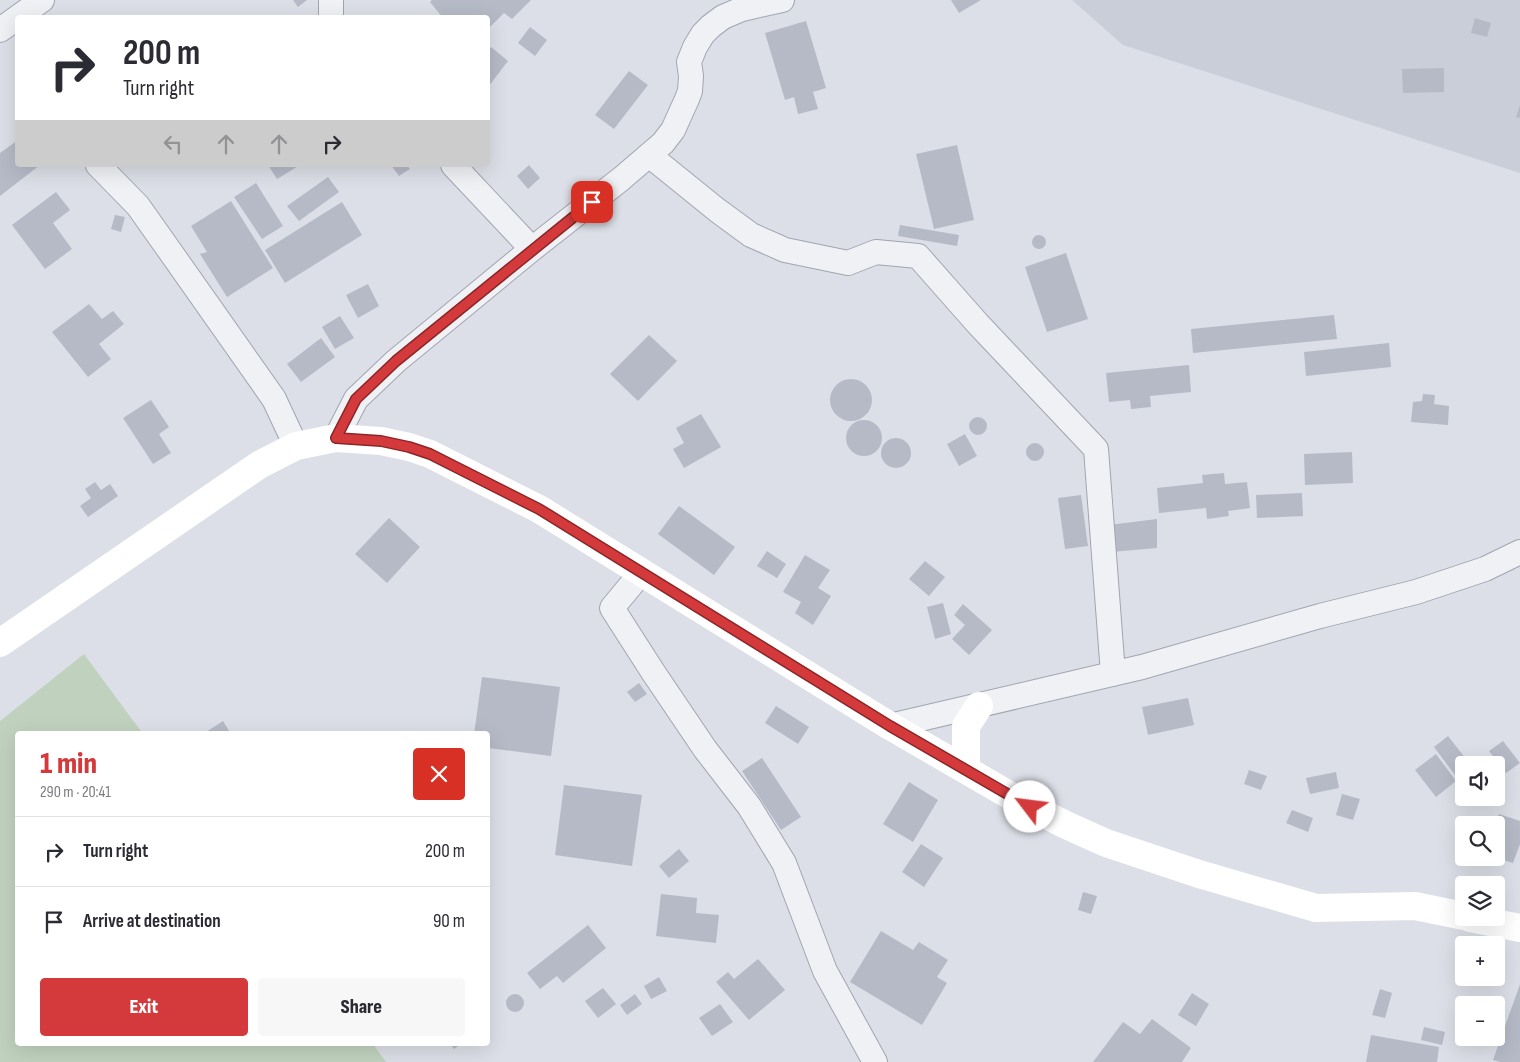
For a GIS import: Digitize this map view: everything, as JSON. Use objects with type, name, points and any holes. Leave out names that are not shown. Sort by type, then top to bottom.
[{"type":"street","points":[[21,15],[42,0]]},
{"type":"street","points":[[330,15],[331,0]]},
{"type":"street","points":[[336,438],[356,399],[396,361],[649,155],[673,130],[690,91],[691,76],[689,62],[703,34],[723,17],[742,9],[782,0]]},
{"type":"street","points":[[0,30],[15,19]]},
{"type":"street","points":[[649,155],[716,210],[751,235],[784,250],[848,263],[876,252],[918,256],[978,324],[1096,449],[1113,674]]},
{"type":"street","points":[[100,167],[138,206],[168,248],[274,400],[296,446]]},
{"type":"street","points":[[455,167],[532,249]]},
{"type":"street","points":[[0,643],[259,465],[296,446],[336,438],[381,441],[430,454],[539,509],[890,726],[1030,807],[1074,829],[1106,843],[1199,874],[1316,908],[1415,906],[1455,914]]},
{"type":"street","points":[[890,726],[1113,674],[1320,616],[1416,592],[1485,569],[1520,552]]},
{"type":"street","points":[[641,573],[612,608],[705,749],[749,806],[784,863],[826,971],[875,1062]]},
{"type":"street","points":[[966,770],[966,726],[979,706]]},
{"type":"street","points":[[1505,925],[1520,928]]},
{"type":"shaded area","points":[[1072,0],[1520,0],[1520,173],[1123,45]]},
{"type":"green space","points":[[84,654],[141,731],[15,731],[15,1046],[374,1046],[386,1062],[0,1062],[0,721]]},
{"type":"building","points":[[293,0],[307,0],[298,7]]},
{"type":"building","points":[[432,0],[531,0],[512,19],[504,13],[490,27],[490,15],[441,15],[430,2]]},
{"type":"building","points":[[951,0],[981,0],[959,13]]},
{"type":"building","points":[[1475,18],[1491,23],[1487,37],[1471,33]]},
{"type":"building","points":[[806,21],[826,88],[813,92],[818,109],[798,114],[794,97],[785,100],[765,33]]},
{"type":"building","points":[[530,27],[547,40],[535,56],[518,43]]},
{"type":"building","points":[[491,47],[508,61],[490,84]]},
{"type":"building","points":[[1444,68],[1444,92],[1403,93],[1402,69]]},
{"type":"building","points":[[629,71],[648,85],[614,129],[595,115]]},
{"type":"building","points":[[1520,105],[1520,118],[1516,117]]},
{"type":"building","points":[[15,142],[15,167],[37,167],[0,196],[0,153]]},
{"type":"building","points":[[957,145],[974,220],[934,229],[916,154]]},
{"type":"building","points":[[529,165],[540,178],[528,189],[517,176]]},
{"type":"building","points":[[269,167],[297,167],[277,179]]},
{"type":"building","points":[[392,167],[408,167],[410,169],[399,176]]},
{"type":"building","points":[[328,177],[339,192],[299,221],[287,206]]},
{"type":"building","points":[[256,183],[283,226],[262,239],[234,197]]},
{"type":"building","points":[[56,192],[70,210],[53,223],[72,249],[45,269],[12,225]]},
{"type":"building","points":[[231,201],[273,268],[227,297],[200,254],[207,252],[191,226]]},
{"type":"building","points":[[342,202],[362,235],[285,283],[265,250]]},
{"type":"building","points":[[115,215],[125,217],[121,232],[111,229]]},
{"type":"building","points":[[900,225],[959,235],[957,246],[898,236]]},
{"type":"building","points":[[1036,235],[1042,235],[1046,242],[1042,249],[1036,249],[1032,245],[1032,239]]},
{"type":"building","points":[[1066,253],[1088,319],[1047,332],[1025,267]]},
{"type":"building","points":[[368,284],[379,306],[358,318],[346,295]]},
{"type":"building","points":[[89,304],[102,319],[113,311],[124,324],[99,344],[111,359],[88,377],[52,332]]},
{"type":"building","points":[[1334,315],[1337,339],[1193,353],[1191,329]]},
{"type":"building","points":[[340,316],[354,338],[335,349],[322,327]]},
{"type":"building","points":[[649,335],[677,361],[638,401],[610,374]]},
{"type":"building","points":[[321,338],[335,357],[301,382],[287,364]]},
{"type":"building","points":[[1389,343],[1391,367],[1306,376],[1304,352]]},
{"type":"building","points":[[1189,365],[1191,392],[1150,396],[1151,407],[1131,409],[1130,400],[1109,402],[1106,373]]},
{"type":"building","points":[[851,379],[866,385],[872,400],[866,415],[851,421],[836,415],[830,400],[836,385]]},
{"type":"building","points":[[1423,394],[1435,395],[1434,404],[1449,406],[1448,425],[1411,422],[1413,402],[1422,401]]},
{"type":"building","points":[[151,400],[169,427],[159,434],[171,453],[153,464],[123,418]]},
{"type":"building","points":[[701,414],[721,447],[684,468],[673,449],[684,443],[676,428]]},
{"type":"building","points":[[974,417],[982,417],[987,422],[985,433],[974,435],[969,430],[969,422]]},
{"type":"building","points":[[864,420],[876,426],[882,438],[876,450],[864,456],[852,450],[846,438],[852,426]]},
{"type":"building","points":[[965,434],[977,456],[959,466],[947,444]]},
{"type":"building","points":[[896,438],[907,442],[911,453],[907,464],[896,468],[885,464],[881,453],[885,442]]},
{"type":"building","points":[[1035,443],[1041,446],[1044,452],[1041,458],[1035,461],[1029,458],[1026,452],[1029,446]]},
{"type":"building","points":[[1352,452],[1353,483],[1305,485],[1304,454]]},
{"type":"building","points":[[1224,473],[1225,484],[1247,482],[1250,508],[1228,511],[1229,516],[1207,519],[1206,508],[1159,513],[1157,488],[1203,483],[1202,475]]},
{"type":"building","points":[[95,482],[101,490],[110,484],[118,496],[88,517],[80,506],[91,498],[85,489]]},
{"type":"building","points":[[1302,493],[1303,516],[1257,518],[1256,495]]},
{"type":"building","points":[[1081,495],[1088,546],[1065,549],[1058,498]]},
{"type":"building","points":[[679,506],[735,547],[714,575],[658,534]]},
{"type":"building","points":[[389,518],[420,547],[387,583],[355,554]]},
{"type":"building","points":[[1157,519],[1157,548],[1111,552],[1109,525]]},
{"type":"building","points":[[767,551],[786,564],[777,578],[757,566]]},
{"type":"building","points":[[805,555],[830,570],[818,588],[831,596],[813,625],[795,613],[801,602],[783,592]]},
{"type":"building","points":[[925,561],[945,577],[929,596],[909,579]]},
{"type":"building","points":[[943,603],[951,634],[935,639],[927,607]]},
{"type":"building","points":[[963,604],[992,630],[969,655],[952,639],[965,625],[954,615]]},
{"type":"building","points":[[482,677],[560,687],[551,756],[490,748],[490,731],[474,731]]},
{"type":"building","points":[[639,683],[647,694],[635,702],[627,692]]},
{"type":"building","points":[[1188,698],[1194,725],[1148,735],[1142,707]]},
{"type":"building","points":[[776,706],[809,727],[798,744],[765,723]]},
{"type":"building","points":[[223,721],[229,731],[208,731]]},
{"type":"building","points":[[1448,736],[1464,756],[1455,756],[1455,775],[1434,747]]},
{"type":"building","points":[[1503,741],[1520,763],[1506,773],[1505,756],[1493,756],[1489,751]]},
{"type":"building","points":[[1436,754],[1455,782],[1436,797],[1415,770]]},
{"type":"building","points":[[762,758],[801,817],[781,830],[742,771]]},
{"type":"building","points":[[1249,770],[1267,776],[1261,790],[1244,784]]},
{"type":"building","points":[[1336,772],[1339,788],[1310,794],[1306,778]]},
{"type":"building","points":[[909,782],[938,800],[913,842],[883,824]]},
{"type":"building","points":[[564,785],[642,795],[632,866],[555,855]]},
{"type":"building","points":[[1342,794],[1360,799],[1353,820],[1336,815]]},
{"type":"building","points":[[1292,810],[1313,818],[1308,832],[1286,823]]},
{"type":"building","points":[[1505,816],[1520,821],[1520,844],[1513,863],[1505,861]]},
{"type":"building","points":[[921,844],[943,858],[924,887],[902,872]]},
{"type":"building","points":[[679,849],[689,861],[669,878],[659,866]]},
{"type":"building","points":[[1083,892],[1097,896],[1091,914],[1078,910]]},
{"type":"building","points":[[661,894],[697,898],[696,913],[719,915],[716,943],[656,936]]},
{"type":"building","points":[[588,925],[606,948],[563,983],[557,976],[540,989],[527,973]]},
{"type":"building","points":[[881,931],[913,950],[919,942],[948,960],[937,977],[947,983],[922,1025],[850,982]]},
{"type":"building","points":[[758,959],[785,990],[749,1020],[716,982],[728,972],[734,979]]},
{"type":"building","points":[[659,977],[667,991],[651,999],[644,986]]},
{"type":"building","points":[[1520,984],[1520,1062],[1493,1060],[1498,1046],[1505,1046],[1505,1026]]},
{"type":"building","points":[[603,988],[616,1004],[598,1018],[585,1001]]},
{"type":"building","points":[[1380,989],[1392,993],[1385,1018],[1372,1015]]},
{"type":"building","points":[[1192,993],[1209,1004],[1196,1026],[1178,1015]]},
{"type":"building","points":[[515,994],[521,997],[524,1003],[521,1009],[515,1012],[509,1009],[506,1003],[509,997]]},
{"type":"building","points":[[635,994],[642,1004],[627,1015],[620,1005]]},
{"type":"building","points":[[720,1004],[733,1022],[712,1036],[699,1018]]},
{"type":"building","points":[[1152,1019],[1191,1048],[1182,1062],[1093,1062],[1123,1022],[1140,1034]]},
{"type":"building","points":[[1424,1027],[1445,1032],[1442,1045],[1421,1040]]},
{"type":"building","points":[[1371,1035],[1439,1047],[1437,1062],[1366,1062]]},
{"type":"route","points":[[592,202],[396,361],[356,399],[336,438],[381,441],[430,454],[539,509],[890,726],[1030,807]]}]
